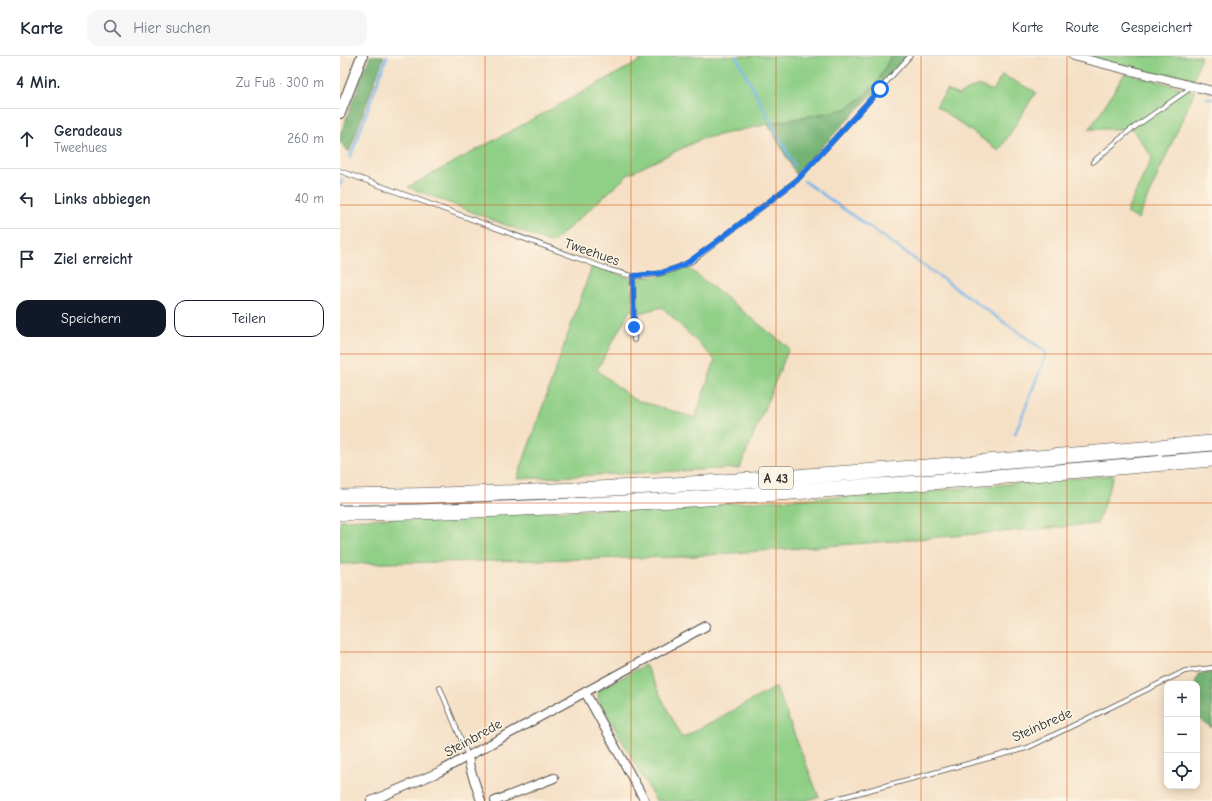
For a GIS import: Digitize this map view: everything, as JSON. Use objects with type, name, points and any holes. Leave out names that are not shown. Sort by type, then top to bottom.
[{"type":"highway","name":"A 43","points":[[340,497],[407,497],[678,485],[919,468],[1212,443]]},
{"type":"highway","name":"A 43","points":[[340,513],[544,508],[680,500],[921,483],[1212,459]]},
{"type":"street","points":[[340,113],[362,56]]},
{"type":"street","points":[[1073,56],[1212,91]]},
{"type":"street","name":"Steinbrede","points":[[371,801],[439,772],[706,626]]},
{"type":"street","points":[[585,692],[645,801]]},
{"type":"street","points":[[468,756],[470,768],[481,801]]},
{"type":"street","points":[[495,801],[554,778]]},
{"type":"lane","name":"Tweehues","points":[[340,171],[594,265],[633,276],[661,273],[692,261],[797,180],[910,56]]},
{"type":"lane","points":[[1093,162],[1129,131],[1192,87]]},
{"type":"lane","points":[[633,276],[634,340]]},
{"type":"lane","name":"Steinbrede","points":[[828,801],[1027,748],[1185,672],[1212,668]]},
{"type":"lane","points":[[440,688],[468,756]]},
{"type":"green space","points":[[370,56],[384,56],[349,152],[340,142],[340,135]]},
{"type":"green space","points":[[649,56],[891,56],[879,79],[864,96],[846,109],[701,139],[629,174],[552,243],[408,187]]},
{"type":"green space","points":[[891,56],[909,56],[796,174],[768,124],[846,109],[864,96],[879,79]]},
{"type":"green space","points":[[1085,56],[1201,56],[1193,84]]},
{"type":"green space","points":[[1125,73],[1195,91],[1138,219],[1126,213],[1152,157],[1132,129],[1089,129]]},
{"type":"green space","points":[[1002,75],[1036,92],[999,151],[936,106],[947,90],[958,95],[978,85],[993,91]]},
{"type":"green space","points":[[592,266],[627,277],[631,281],[633,311],[630,310],[597,370],[633,399],[695,418],[715,360],[662,307],[639,313],[638,282],[639,279],[643,277],[661,276],[686,266],[789,348],[740,468],[517,479]]},
{"type":"green space","points":[[1114,475],[1097,524],[680,557],[340,564],[340,520],[681,506],[915,492]]},
{"type":"green space","points":[[645,665],[682,738],[776,687],[819,797],[804,801],[656,801],[598,698],[599,690]]},
{"type":"green space","points":[[1212,672],[1212,728],[1200,719],[1200,681],[1196,681],[1198,674]]},
{"type":"waterway","points":[[350,158],[387,56]]},
{"type":"waterway","points":[[736,56],[794,165]]},
{"type":"waterway","points":[[1207,98],[1212,99]]},
{"type":"waterway","points":[[340,185],[342,179]]},
{"type":"waterway","points":[[804,181],[1045,351],[1046,355],[1015,434]]},
{"type":"route","points":[[634,327],[633,276],[661,273],[692,261],[797,180],[880,89]]}]
